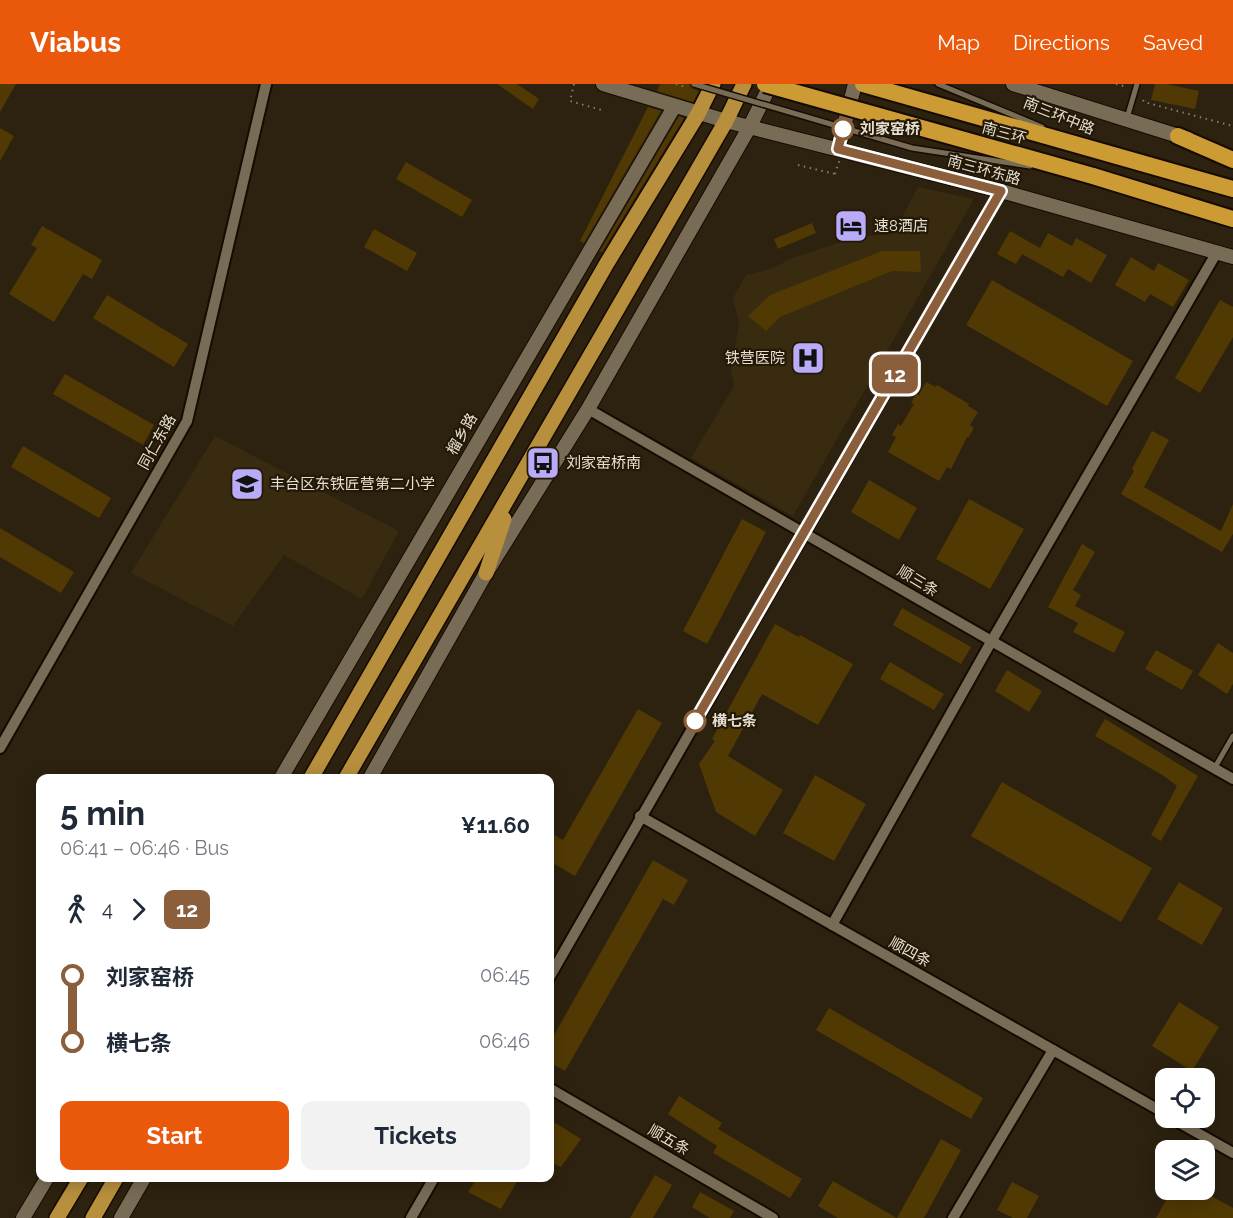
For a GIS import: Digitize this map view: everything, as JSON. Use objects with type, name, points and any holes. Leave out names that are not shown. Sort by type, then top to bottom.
[{"type":"highway","name":"南三环","points":[[765,84],[1094,176],[1233,219]]},
{"type":"highway","name":"南三环","points":[[863,84],[1233,189]]},
{"type":"highway","points":[[1178,135],[1233,160]]},
{"type":"highway","points":[[1211,212],[1233,226]]},
{"type":"main road","points":[[312,774],[607,263],[698,114],[713,84]]},
{"type":"main road","points":[[348,774],[726,121],[744,84]]},
{"type":"main road","points":[[486,573],[515,486]]},
{"type":"main road","points":[[57,1218],[79,1182]]},
{"type":"main road","points":[[93,1218],[114,1182]]},
{"type":"street","name":"同仁东路","points":[[0,747],[187,421],[266,84]]},
{"type":"street","points":[[371,774],[486,573],[588,409],[749,128],[771,84]]},
{"type":"street","points":[[838,149],[855,84]]},
{"type":"street","points":[[1013,84],[1233,153]]},
{"type":"street","points":[[611,85],[698,114]]},
{"type":"street","name":"榴乡路","points":[[283,774],[674,107]]},
{"type":"street","name":"南三环东路","points":[[698,114],[1001,191],[1233,257]]},
{"type":"street","points":[[554,969],[1001,191]]},
{"type":"street","points":[[832,925],[991,642],[1217,252]]},
{"type":"street","name":"顺三条","points":[[588,409],[1233,779]]},
{"type":"street","name":"顺四条","points":[[640,816],[1155,1108]]},
{"type":"street","points":[[953,1218],[1053,1050]]},
{"type":"street","name":"顺五条","points":[[554,1091],[773,1218]]},
{"type":"street","points":[[1189,1128],[1233,1153]]},
{"type":"street","points":[[23,1218],[45,1182]]},
{"type":"street","points":[[121,1218],[142,1182]]},
{"type":"street","points":[[411,1218],[432,1182]]},
{"type":"lane","points":[[694,84],[912,148],[1094,176]]},
{"type":"lane","name":"南三环中路","points":[[938,84],[1101,152]]},
{"type":"lane","points":[[1126,119],[1136,87]]},
{"type":"lane","points":[[1215,768],[1233,736]]},
{"type":"path","points":[[574,84],[570,101],[605,111]]},
{"type":"path","points":[[1116,84],[1136,87],[1144,102],[1233,126]]},
{"type":"path","points":[[798,165],[835,174]]},
{"type":"shaded area","name":"铁营医院","points":[[918,187],[974,199],[793,516],[691,458],[734,386],[731,371],[739,323],[733,298],[746,275],[771,269],[795,257],[863,236],[893,234]]},
{"type":"shaded area","name":"丰台区东铁匠营第二小学","points":[[215,436],[399,531],[362,599],[284,555],[233,626],[131,573]]},
{"type":"building","points":[[0,84],[16,84],[0,112]]},
{"type":"building","points":[[497,84],[517,84],[539,99],[533,109]]},
{"type":"building","points":[[660,84],[689,84],[691,88],[699,91],[693,102],[657,91]]},
{"type":"building","points":[[1155,84],[1167,84],[1199,91],[1195,109],[1151,100]]},
{"type":"building","points":[[648,107],[661,111],[584,243],[580,241]]},
{"type":"building","points":[[679,116],[684,118],[602,252],[600,251]]},
{"type":"building","points":[[0,128],[14,136],[0,161]]},
{"type":"building","points":[[406,162],[472,200],[462,217],[396,179]]},
{"type":"building","points":[[812,223],[816,233],[778,249],[774,239]]},
{"type":"building","points":[[42,226],[102,260],[92,279],[83,274],[54,322],[9,294],[37,248],[31,245]]},
{"type":"building","points":[[374,229],[417,253],[407,271],[364,247]]},
{"type":"building","points":[[1010,231],[1040,248],[1048,233],[1072,246],[1076,238],[1107,255],[1091,283],[1068,269],[1063,277],[1022,254],[1016,264],[997,254]]},
{"type":"building","points":[[882,251],[920,251],[921,272],[892,271],[780,317],[766,331],[748,316],[770,295]]},
{"type":"building","points":[[1131,257],[1154,271],[1158,263],[1189,280],[1173,307],[1150,294],[1145,302],[1115,285]]},
{"type":"building","points":[[992,280],[1133,361],[1107,406],[966,325]]},
{"type":"building","points":[[107,295],[188,344],[174,367],[93,318]]},
{"type":"building","points":[[1220,300],[1233,307],[1233,337],[1200,393],[1175,378]]},
{"type":"building","points":[[65,374],[154,425],[143,445],[53,394]]},
{"type":"building","points":[[926,382],[936,387],[937,385],[978,412],[970,425],[974,428],[951,469],[947,467],[939,481],[888,452],[896,437],[892,435],[898,424],[901,426],[914,404],[911,403],[916,394],[919,395]]},
{"type":"building","points":[[1152,431],[1169,440],[1144,487],[1221,531],[1233,504],[1233,534],[1222,552],[1121,494]]},
{"type":"building","points":[[23,446],[111,498],[99,518],[11,467]]},
{"type":"building","points":[[869,480],[917,508],[899,540],[851,512]]},
{"type":"building","points":[[969,499],[1024,529],[990,589],[936,559]]},
{"type":"building","points":[[742,519],[766,532],[707,644],[683,631]]},
{"type":"building","points":[[0,528],[74,572],[61,593],[0,557]]},
{"type":"building","points":[[1082,544],[1095,552],[1073,590],[1081,595],[1075,606],[1125,632],[1114,653],[1073,632],[1078,623],[1048,607]]},
{"type":"building","points":[[902,608],[971,647],[961,664],[893,625]]},
{"type":"building","points":[[775,624],[853,664],[818,725],[762,694],[728,756],[783,790],[755,836],[716,812],[699,764],[715,741],[712,739]]},
{"type":"building","points":[[1218,643],[1233,653],[1233,684],[1227,694],[1198,675]]},
{"type":"building","points":[[1156,650],[1193,671],[1182,690],[1145,669]]},
{"type":"building","points":[[890,662],[944,694],[934,710],[880,679]]},
{"type":"building","points":[[1007,670],[1042,691],[1029,712],[995,691]]},
{"type":"building","points":[[638,709],[662,723],[575,876],[554,864],[554,835],[563,840]]},
{"type":"building","points":[[1105,719],[1198,776],[1161,841],[1151,835],[1177,786],[1095,736]]},
{"type":"building","points":[[815,775],[866,804],[834,861],[783,833]]},
{"type":"building","points":[[1002,782],[1152,868],[1121,922],[971,836]]},
{"type":"building","points":[[653,860],[688,880],[674,905],[663,899],[565,1071],[554,1065],[554,1035]]},
{"type":"building","points":[[1179,882],[1223,908],[1202,945],[1157,919]]},
{"type":"building","points":[[1179,1002],[1219,1027],[1194,1068],[1187,1068],[1152,1046]]},
{"type":"building","points":[[829,1008],[983,1098],[971,1119],[816,1030]]},
{"type":"building","points":[[679,1096],[722,1123],[718,1129],[802,1179],[790,1198],[713,1153],[717,1146],[668,1114]]},
{"type":"building","points":[[554,1122],[581,1139],[561,1167],[554,1164]]},
{"type":"building","points":[[941,1139],[961,1150],[924,1218],[897,1218]]},
{"type":"building","points":[[655,1175],[672,1185],[653,1218],[630,1218]]},
{"type":"building","points":[[833,1181],[897,1218],[838,1218],[818,1206]]},
{"type":"building","points":[[474,1182],[517,1182],[501,1209],[468,1192]]},
{"type":"building","points":[[1012,1182],[1039,1196],[1027,1218],[1013,1218],[997,1210]]},
{"type":"building","points":[[700,1192],[734,1211],[730,1218],[710,1218],[692,1207]]},
{"type":"building","points":[[1215,1198],[1233,1208],[1233,1218],[1156,1218],[1166,1200],[1215,1200]]},
{"type":"bus line","name":"12","points":[[695,721],[1001,191],[838,149],[843,129]]},
{"type":"place","name":"刘家窑桥","points":[[843,129]]},
{"type":"place","name":"速8酒店","points":[[851,226]]},
{"type":"place","name":"铁营医院","points":[[808,358]]},
{"type":"place","name":"刘家窑桥南","points":[[543,463]]},
{"type":"place","name":"丰台区东铁匠营第二小学","points":[[247,484]]},
{"type":"place","name":"横七条","points":[[695,721]]}]
